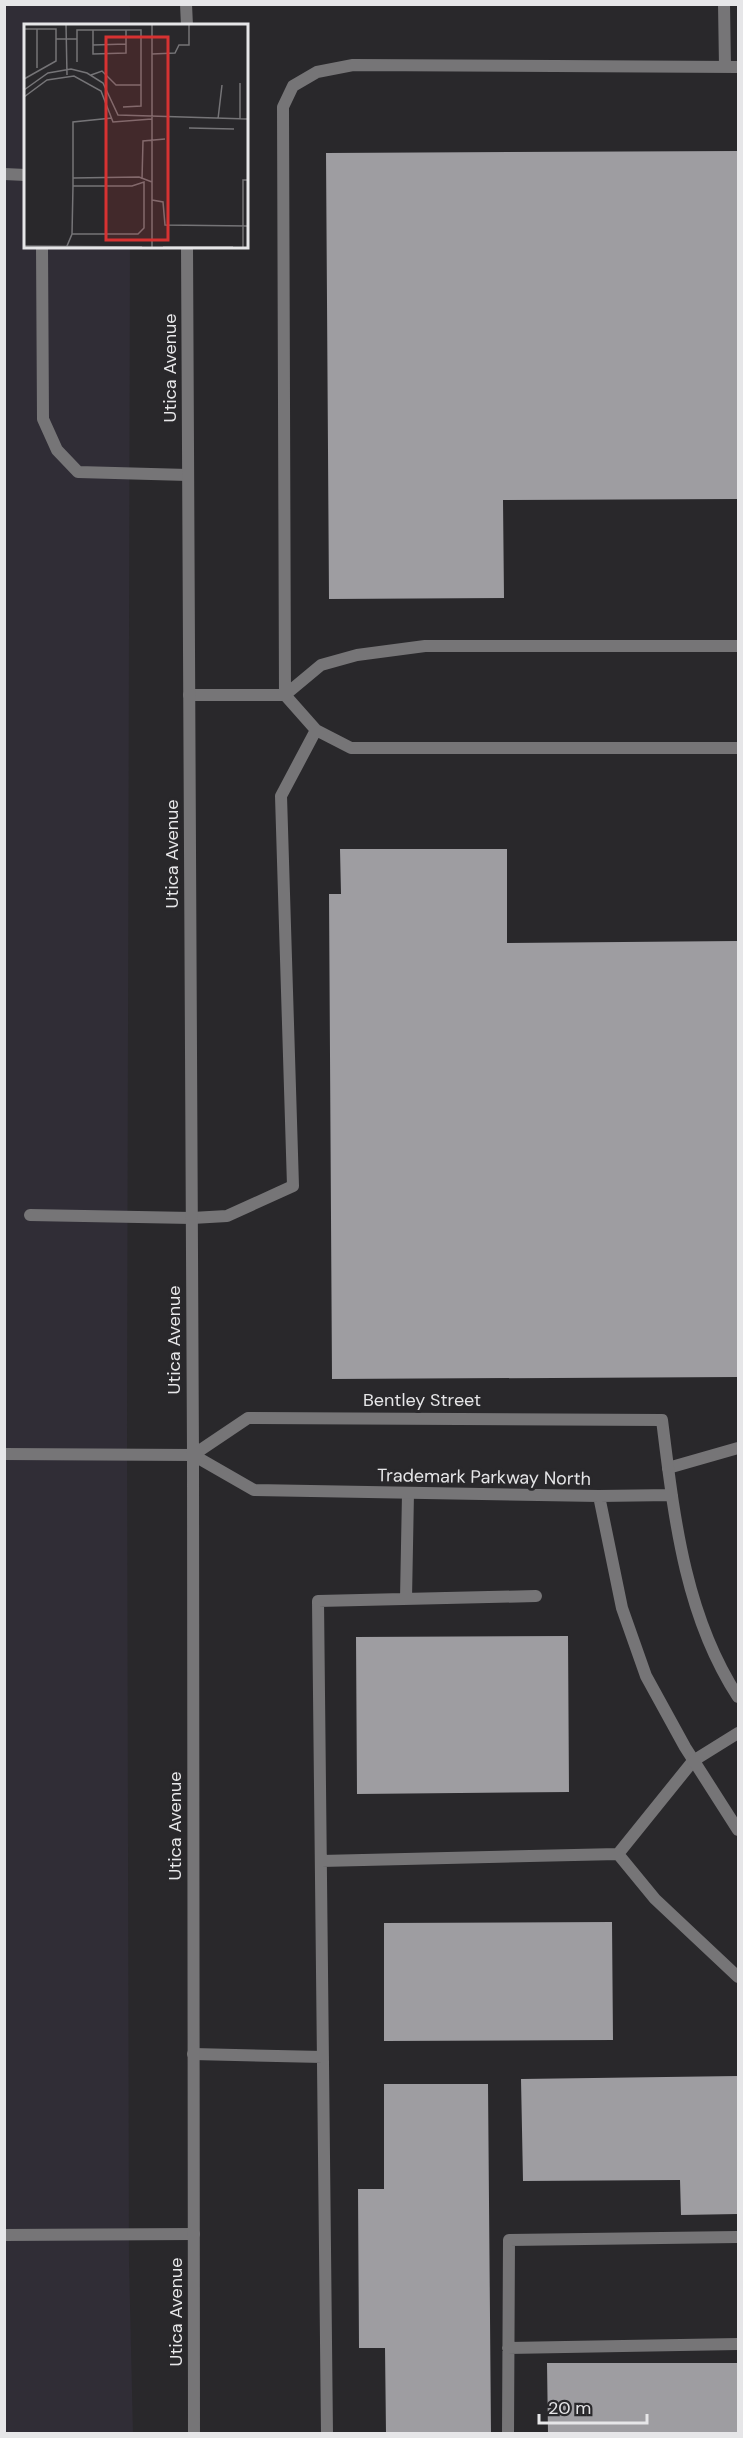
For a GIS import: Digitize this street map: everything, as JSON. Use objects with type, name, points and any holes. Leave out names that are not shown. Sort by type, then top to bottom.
[{"type":"street","points":[[186,4],[187,24]]},
{"type":"street","points":[[724,4],[725,67]]},
{"type":"street","points":[[738,68],[353,65],[317,72],[293,86],[283,107],[282,141],[285,282],[285,695],[316,730],[351,748],[738,748]]},
{"type":"street","points":[[4,174],[24,175]]},
{"type":"street","points":[[42,248],[43,419],[57,450],[78,472],[188,475]]},
{"type":"street","name":"Utica Avenue","points":[[188,248],[194,2433]]},
{"type":"street","points":[[189,695],[285,695],[321,665],[357,655],[425,646],[738,646]]},
{"type":"street","points":[[30,1215],[192,1218],[226,1216],[293,1186],[281,796],[316,730]]},
{"type":"street","name":"Bentley Street","points":[[193,1455],[248,1418],[662,1419],[668,1468]]},
{"type":"street","points":[[738,1448],[668,1468],[675,1524],[694,1603],[729,1682],[738,1696]]},
{"type":"street","points":[[4,1454],[193,1455]]},
{"type":"street","name":"Trademark Parkway North","points":[[193,1455],[254,1490],[599,1496],[622,1608],[646,1676],[693,1761],[738,1830]]},
{"type":"street","points":[[406,1599],[408,1493]]},
{"type":"street","points":[[599,1496],[672,1495]]},
{"type":"street","points":[[327,2433],[318,1601],[536,1596]]},
{"type":"street","points":[[321,1862],[618,1854],[693,1761],[738,1733]]},
{"type":"street","points":[[618,1854],[655,1899],[738,1977]]},
{"type":"street","points":[[193,2055],[323,2057]]},
{"type":"street","points":[[4,2235],[194,2234]]},
{"type":"street","points":[[508,2433],[508,2240],[738,2236]]},
{"type":"street","points":[[508,2348],[738,2344]]},
{"type":"shaded area","points":[[127,4],[130,7],[130,24],[24,24],[24,248],[130,248],[127,1426],[129,2262],[133,2433],[5,2434],[5,5]]},
{"type":"building","points":[[738,151],[738,499],[503,500],[504,598],[329,599],[326,153]]},
{"type":"building","points":[[340,849],[507,849],[507,943],[738,941],[738,1377],[332,1379],[329,894],[341,894]]},
{"type":"building","points":[[568,1636],[569,1792],[357,1794],[356,1637]]},
{"type":"building","points":[[612,1922],[613,2040],[384,2041],[384,1923]]},
{"type":"building","points":[[738,2076],[738,2214],[681,2215],[680,2180],[523,2181],[521,2079]]},
{"type":"building","points":[[384,2084],[488,2084],[491,2434],[386,2434],[385,2348],[359,2348],[358,2189],[384,2189]]},
{"type":"building","points":[[547,2363],[738,2363],[738,2434],[548,2434]]}]
